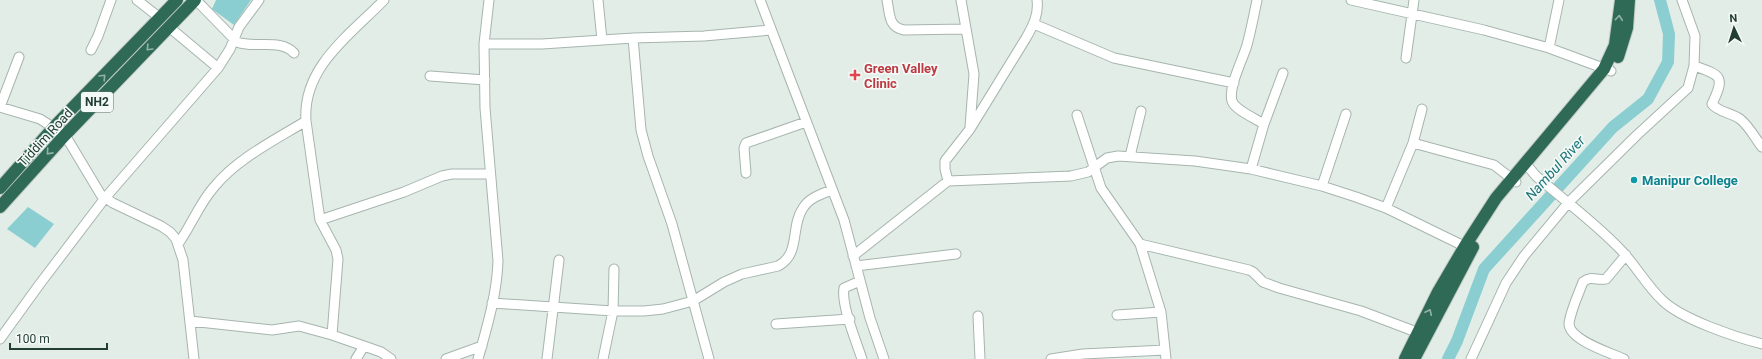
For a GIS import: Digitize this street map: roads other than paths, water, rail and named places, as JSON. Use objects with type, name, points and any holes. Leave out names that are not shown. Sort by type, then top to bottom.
[{"type":"highway","name":"Tiddim Road","points":[[0,188],[54,127],[178,0]]},
{"type":"highway","name":"Tiddim Road","points":[[0,207],[65,135],[195,0]]},
{"type":"highway","points":[[1607,70],[1615,45],[1621,0]]},
{"type":"highway","points":[[1405,359],[1438,292],[1514,180],[1530,169],[1578,112],[1607,70],[1625,41],[1629,0]]},
{"type":"highway","points":[[1414,359],[1468,247]]},
{"type":"street","points":[[91,50],[98,36],[111,0]]},
{"type":"street","points":[[137,0],[160,18]]},
{"type":"street","points":[[195,0],[234,40],[246,45],[283,46],[294,53]]},
{"type":"street","points":[[0,339],[38,285],[218,68],[226,57],[239,27],[259,0]]},
{"type":"street","points":[[332,335],[338,259],[336,250],[320,220],[306,121],[306,105],[310,88],[321,66],[342,40],[384,0]]},
{"type":"street","points":[[478,359],[496,287],[498,261],[485,108],[484,44],[489,0]]},
{"type":"street","points":[[598,0],[602,40]]},
{"type":"street","points":[[760,0],[844,220],[856,266],[855,283],[884,359]]},
{"type":"street","points":[[887,0],[892,24],[896,28],[965,29]]},
{"type":"street","points":[[961,0],[974,80],[970,129]]},
{"type":"street","points":[[948,181],[945,161],[970,129],[1034,24],[1037,0]]},
{"type":"street","points":[[1257,0],[1246,46],[1234,83],[1232,102],[1236,107],[1264,124]]},
{"type":"street","points":[[1351,0],[1412,15],[1484,30],[1549,48],[1607,70]]},
{"type":"street","points":[[1406,58],[1414,0]]},
{"type":"street","points":[[1549,48],[1559,0]]},
{"type":"street","points":[[1471,359],[1514,271],[1567,202],[1637,134],[1688,88],[1694,66],[1695,36],[1682,0]]},
{"type":"street","points":[[1034,24],[1114,58],[1234,83]]},
{"type":"street","points":[[169,27],[218,68]]},
{"type":"street","points":[[484,44],[549,44],[633,38],[704,36],[771,30]]},
{"type":"street","points":[[633,38],[641,130],[648,156],[672,224],[709,359]]},
{"type":"street","points":[[19,57],[0,107],[40,119],[65,135],[94,185],[108,200],[160,226],[174,236],[183,260],[194,359]]},
{"type":"street","points":[[1694,66],[1713,72],[1719,78],[1720,87],[1712,104],[1715,107],[1733,114],[1742,120],[1762,147]]},
{"type":"street","points":[[1251,169],[1264,124],[1284,73]]},
{"type":"street","points":[[430,76],[485,80]]},
{"type":"street","points":[[1386,208],[1413,143],[1422,109]]},
{"type":"street","points":[[1130,156],[1141,111]]},
{"type":"street","points":[[1322,186],[1346,114]]},
{"type":"street","points":[[1052,359],[1083,354],[1166,354],[1161,312],[1140,244],[1104,192],[1094,169],[1077,115]]},
{"type":"street","points":[[178,244],[206,198],[222,178],[258,150],[306,121]]},
{"type":"street","points":[[746,173],[745,144],[806,122]]},
{"type":"street","points":[[1413,143],[1494,165],[1514,180]]},
{"type":"street","points":[[853,256],[948,181],[1071,176],[1094,169],[1107,158],[1130,156],[1196,161],[1251,169],[1322,186],[1386,208],[1468,247]]},
{"type":"street","points":[[1530,169],[1626,255],[1661,300],[1669,307],[1729,334],[1762,344]]},
{"type":"street","points":[[320,220],[404,192],[442,176],[458,174],[490,174]]},
{"type":"street","points":[[492,303],[613,311],[644,311],[662,309],[693,301],[732,278],[778,266],[784,262],[790,256],[798,220],[803,208],[811,200],[832,190]]},
{"type":"street","points":[[1140,244],[1249,270],[1263,282],[1279,288],[1361,311],[1419,333]]},
{"type":"street","points":[[856,266],[956,254]]},
{"type":"street","points":[[1624,359],[1578,338],[1572,332],[1569,324],[1583,282],[1592,277],[1602,280],[1606,279],[1626,255]]},
{"type":"street","points":[[547,359],[559,260]]},
{"type":"street","points":[[604,359],[613,311],[614,269]]},
{"type":"street","points":[[855,283],[844,288],[843,294],[862,359]]},
{"type":"street","points":[[1117,315],[1161,312]]},
{"type":"street","points":[[978,316],[980,359]]},
{"type":"street","points":[[776,324],[850,320]]},
{"type":"street","points":[[190,321],[272,330],[296,326],[332,335],[364,346],[381,352],[391,359]]},
{"type":"street","points":[[356,359],[364,346]]},
{"type":"street","points":[[446,359],[482,346]]},
{"type":"water","points":[[216,0],[251,0],[234,25],[212,9]]},
{"type":"water","points":[[28,207],[54,224],[35,248],[7,229]]},
{"type":"waterway","name":"Nambul River","points":[[1448,359],[1457,341],[1484,269],[1613,127],[1648,99],[1668,62],[1669,34],[1660,0]]},
{"type":"place","name":"Green Valley Clinic","points":[[855,75]]},
{"type":"place","name":"Manipur College","points":[[1634,180]]}]
